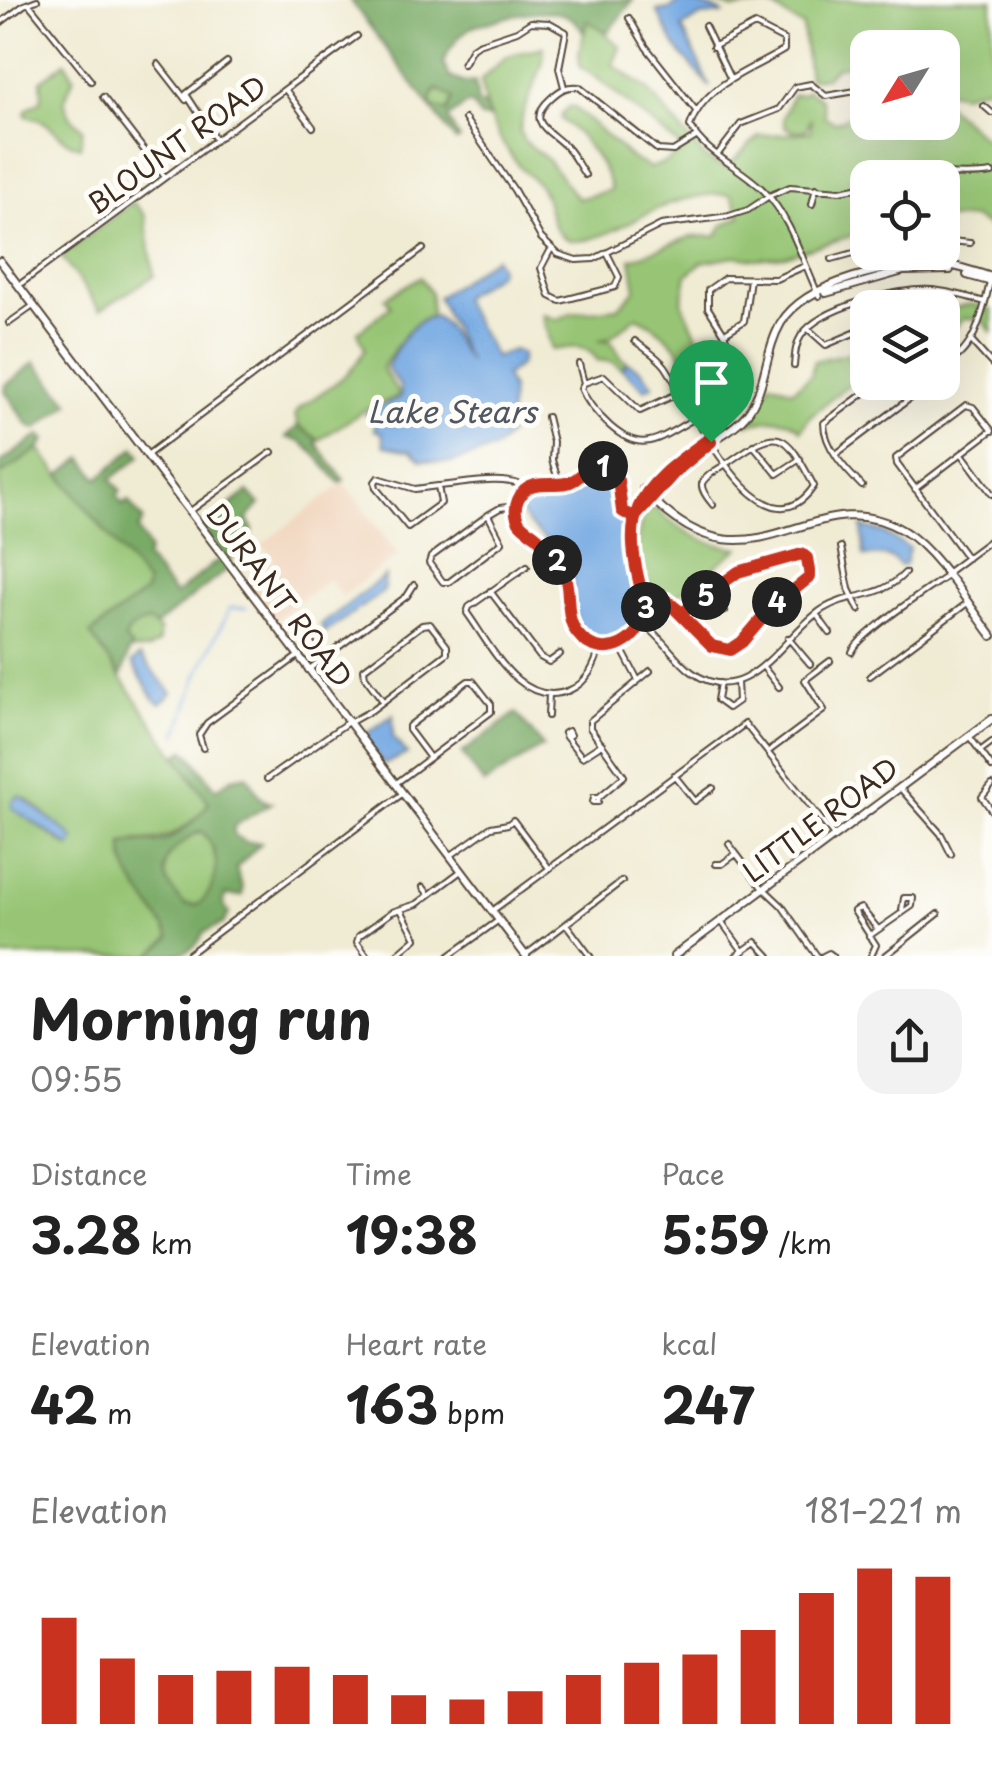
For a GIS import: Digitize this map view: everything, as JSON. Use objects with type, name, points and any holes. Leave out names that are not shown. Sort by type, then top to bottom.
[{"type":"street","points":[[0,22],[37,0]]},
{"type":"street","points":[[29,4],[91,81]]},
{"type":"street","points":[[629,18],[646,47],[697,112]]},
{"type":"street","points":[[463,64],[472,48],[484,41],[531,22],[550,23],[566,32],[559,68],[564,87]]},
{"type":"street","points":[[705,26],[730,78]]},
{"type":"street","points":[[713,47],[755,26],[784,40],[784,50],[730,78],[697,112],[690,126],[696,136],[768,196],[784,220],[818,294]]},
{"type":"street","name":"BLOUNT ROAD","points":[[19,285],[357,36]]},
{"type":"street","points":[[216,140],[186,94],[227,62]]},
{"type":"street","points":[[158,64],[216,140]]},
{"type":"street","points":[[717,154],[741,124],[779,110],[795,87],[811,84],[826,96],[850,92]]},
{"type":"street","points":[[585,175],[567,148],[542,128],[540,120],[546,102],[564,87],[579,87],[658,150],[673,152],[696,136]]},
{"type":"street","points":[[285,89],[313,127]]},
{"type":"street","points":[[103,98],[165,177]]},
{"type":"street","points":[[984,106],[992,113]]},
{"type":"street","points":[[464,119],[551,249],[576,260],[607,254],[661,224],[748,210],[768,196],[790,188],[850,190]]},
{"type":"street","points":[[960,175],[992,173]]},
{"type":"street","points":[[812,204],[816,188]]},
{"type":"street","points":[[960,242],[970,243]]},
{"type":"street","points":[[147,455],[423,249]]},
{"type":"street","points":[[551,249],[540,268],[550,296],[560,302],[615,287],[618,277],[607,254]]},
{"type":"street","points":[[832,259],[850,254]]},
{"type":"street","name":"DURANT ROAD","points":[[1,264],[525,956]]},
{"type":"street","points":[[733,362],[724,333],[706,302],[708,290],[725,278],[776,279],[804,266]]},
{"type":"street","points":[[527,488],[516,506],[520,522],[543,542],[562,568],[574,630],[600,648],[620,646],[633,638],[643,624],[645,604],[633,551],[635,510],[675,464],[710,441],[751,404],[786,323],[818,294],[896,270]]},
{"type":"street","points":[[951,270],[992,279],[970,341],[960,354]]},
{"type":"street","points":[[724,333],[744,321],[750,279]]},
{"type":"street","points":[[960,297],[985,302]]},
{"type":"street","points":[[9,323],[33,306]]},
{"type":"street","points":[[794,366],[798,341],[807,328],[822,316],[850,307]]},
{"type":"street","points":[[807,328],[826,345],[850,334]]},
{"type":"street","points":[[635,340],[664,364],[694,419],[710,441],[727,463],[754,497],[780,506],[814,489],[793,446],[774,437],[764,438],[727,463],[702,483],[713,505]]},
{"type":"street","points":[[970,341],[992,364]]},
{"type":"street","points":[[578,364],[584,383],[582,392],[597,414],[634,444],[656,439],[694,419]]},
{"type":"street","points":[[584,383],[604,376],[610,379],[623,398],[640,411],[679,393]]},
{"type":"street","points":[[854,400],[824,423],[824,431],[843,467],[862,486]]},
{"type":"street","points":[[836,454],[908,400]]},
{"type":"street","points":[[915,489],[992,431],[972,406],[962,406],[896,458],[896,464],[967,558]]},
{"type":"street","points":[[547,417],[559,484]]},
{"type":"street","points":[[753,445],[777,474],[800,459]]},
{"type":"street","points":[[189,512],[272,452]]},
{"type":"street","points":[[962,454],[992,494]]},
{"type":"street","points":[[438,486],[439,507],[408,527],[374,482],[384,478],[415,488],[438,486],[497,482],[516,482],[527,488],[574,481],[591,466],[603,466],[621,485],[622,512],[634,518]]},
{"type":"street","points":[[648,494],[682,523],[715,538],[744,541],[771,537],[832,517],[872,518],[912,536],[992,636]]},
{"type":"street","points":[[488,514],[502,542],[449,582],[442,582],[429,563],[431,557],[488,514],[516,506]]},
{"type":"street","points":[[852,652],[869,633],[992,539]]},
{"type":"street","points":[[841,546],[852,597],[859,610]]},
{"type":"street","points":[[645,604],[667,601],[709,644],[727,650],[740,645],[770,609],[810,577],[812,571],[805,555],[748,568],[682,613]]},
{"type":"street","points":[[527,566],[469,607],[467,613],[517,680],[549,694],[570,690],[588,677],[600,648]]},
{"type":"street","points":[[643,624],[690,670],[720,683],[737,682],[764,668],[788,638],[816,614],[852,597],[884,590],[905,572]]},
{"type":"street","points":[[308,670],[407,596],[414,584]]},
{"type":"street","points":[[490,591],[540,658],[550,662],[560,654]]},
{"type":"street","points":[[711,592],[725,611]]},
{"type":"street","points":[[762,600],[770,609]]},
{"type":"street","points":[[870,676],[968,604]]},
{"type":"street","points":[[816,614],[830,633]]},
{"type":"street","points":[[267,778],[383,701],[448,652],[430,624],[424,624],[364,668],[364,675],[383,701]]},
{"type":"street","points":[[300,628],[323,659]]},
{"type":"street","points":[[788,638],[810,664]]},
{"type":"street","points":[[620,646],[638,680]]},
{"type":"street","points":[[203,748],[199,735],[204,726],[298,656]]},
{"type":"street","points":[[769,751],[824,710],[806,680],[830,662]]},
{"type":"street","points":[[764,668],[780,687]]},
{"type":"street","points":[[599,797],[624,776],[590,728],[590,721],[650,671]]},
{"type":"street","points":[[394,783],[430,758],[492,710],[492,704],[472,680],[410,726],[430,758]]},
{"type":"street","points":[[720,683],[717,700],[728,708],[738,701],[737,682]]},
{"type":"street","points":[[548,716],[549,694]]},
{"type":"street","name":"LITTLE ROAD","points":[[674,956],[992,719]]},
{"type":"street","points":[[492,911],[747,724],[834,836]]},
{"type":"street","points":[[969,736],[992,767]]},
{"type":"street","points":[[566,738],[582,757],[602,744]]},
{"type":"street","points":[[980,752],[992,742]]},
{"type":"street","points":[[674,775],[694,802],[713,788]]},
{"type":"street","points":[[992,785],[982,796],[992,811]]},
{"type":"street","points":[[900,788],[941,834],[951,854]]},
{"type":"street","points":[[186,956],[402,794]]},
{"type":"street","points":[[450,856],[491,826],[513,820],[549,868]]},
{"type":"street","points":[[729,844],[820,956],[833,956]]},
{"type":"street","points":[[716,864],[736,854]]},
{"type":"street","points":[[367,956],[358,938],[400,909],[414,906],[461,871]]},
{"type":"street","points":[[525,956],[622,880]]},
{"type":"street","points":[[423,887],[429,895]]},
{"type":"street","points":[[870,956],[876,948],[854,915],[856,909],[861,908],[878,929]]},
{"type":"street","points":[[395,956],[416,938],[400,909]]},
{"type":"street","points":[[869,936],[902,910]]},
{"type":"street","points":[[886,956],[938,914]]},
{"type":"street","points":[[450,956],[499,920]]},
{"type":"street","points":[[721,921],[742,951]]},
{"type":"street","points":[[566,924],[590,956]]},
{"type":"street","points":[[736,956],[756,942],[769,956]]},
{"type":"shaded area","points":[[344,483],[398,555],[342,596],[329,579],[274,620],[245,582],[274,560],[262,544]]},
{"type":"green space","points":[[350,0],[633,0],[608,32],[587,21],[583,32],[566,16],[541,12],[478,24],[464,32],[443,63],[450,77],[475,82],[478,104],[483,104],[490,118],[480,117],[472,104],[466,104],[448,119],[459,139],[456,141]],"holes":[[[438,89],[453,98],[448,112],[431,106],[433,93]]]},
{"type":"green space","points":[[705,0],[992,0],[992,85],[960,93],[960,30],[850,30],[850,65],[836,67],[826,77],[809,79],[803,27],[770,5],[734,9]]},
{"type":"green space","points":[[587,22],[594,23],[620,47],[613,65],[647,89],[705,158],[726,168],[759,136],[811,132],[811,118],[806,130],[794,131],[785,127],[783,118],[792,95],[807,90],[821,100],[825,117],[835,122],[850,115],[850,140],[960,140],[960,116],[992,145],[992,229],[973,218],[960,218],[960,160],[850,160],[850,236],[785,256],[734,256],[702,262],[687,275],[682,302],[726,403],[713,416],[699,396],[676,346],[657,328],[636,317],[611,337],[599,341],[611,341],[627,362],[622,369],[612,362],[597,360],[583,349],[552,350],[542,314],[557,320],[571,313],[618,308],[636,289],[631,259],[690,237],[717,236],[722,226],[741,216],[731,195],[709,195],[660,207],[588,239],[575,241],[559,233],[543,191],[507,149],[486,104],[481,80],[507,56],[544,47],[542,66],[520,131],[524,141],[546,158],[578,199],[611,190],[592,151],[561,119],[569,107],[575,108],[631,158],[650,168],[667,162],[683,149],[580,67],[579,53]]},
{"type":"green space","points":[[65,62],[74,77],[64,101],[70,116],[83,129],[80,147],[44,122],[26,116],[26,110],[42,100],[41,80]]},
{"type":"green space","points":[[442,90],[450,93],[450,109],[442,112],[434,109],[431,101],[434,93]]},
{"type":"green space","points":[[133,202],[145,216],[154,276],[100,310],[61,256]]},
{"type":"green space","points":[[420,277],[431,293],[431,315],[408,331],[382,368],[400,396],[366,409],[319,440],[298,426],[295,414],[300,408],[344,376],[358,360],[365,349],[358,332],[391,306],[385,298]]},
{"type":"green space","points":[[971,304],[992,310],[992,332],[982,320],[964,318],[960,322],[960,307]]},
{"type":"green space","points":[[850,353],[850,383],[809,417],[801,430],[783,420],[748,424],[771,382],[793,390],[811,375],[814,361]]},
{"type":"green space","points":[[35,362],[70,403],[36,429],[28,425],[5,391],[5,386]]},
{"type":"green space","points":[[298,426],[319,440],[316,443],[344,480],[340,483],[301,442],[286,437]]},
{"type":"green space","points":[[40,435],[45,440],[39,449],[0,475],[0,463]]},
{"type":"green space","points":[[135,447],[141,456],[111,479],[121,491],[117,496],[123,505],[128,501],[143,520],[138,530],[149,550],[146,558],[175,595],[221,558],[229,568],[155,626],[148,622],[130,630],[125,641],[131,646],[121,677],[90,634],[145,592],[147,584],[60,475],[83,458],[98,479]]},
{"type":"green space","points":[[39,449],[147,584],[145,592],[91,635],[209,803],[177,832],[158,839],[136,840],[170,938],[150,956],[0,956],[0,475]],"holes":[[[26,798],[72,837],[68,847],[20,813]]]},
{"type":"green space","points":[[248,492],[260,504],[248,518],[253,531],[235,548],[230,564],[201,526]]},
{"type":"green space","points":[[655,508],[694,536],[739,548],[671,600],[653,600],[639,567],[637,543],[642,520],[647,509]]},
{"type":"green space","points":[[148,621],[159,630],[159,642],[149,649],[132,650],[125,641],[127,633]]},
{"type":"green space","points":[[516,713],[543,746],[484,784],[462,753]]},
{"type":"green space","points":[[185,750],[217,789],[232,778],[247,775],[259,796],[271,803],[234,826],[234,835],[246,842],[261,843],[236,868],[242,896],[225,895],[223,904],[229,914],[223,924],[204,932],[189,950],[150,956],[170,938],[133,881],[123,844],[171,837],[209,803],[176,755]],"holes":[[[201,831],[216,859],[211,888],[198,905],[185,905],[168,882],[167,859],[195,833]]]},
{"type":"green space","points":[[202,831],[216,859],[215,879],[198,905],[185,905],[166,883],[164,871],[169,855],[180,843]]},
{"type":"water","points":[[683,0],[723,14],[701,16],[682,28],[710,87],[675,46],[657,11]]},
{"type":"water","name":"Lake Stears","points":[[495,257],[500,268],[497,274],[461,298],[495,357],[513,350],[522,354],[520,365],[505,376],[511,389],[508,436],[495,449],[451,463],[421,460],[411,451],[384,446],[382,433],[374,430],[375,424],[366,414],[401,397],[400,386],[387,368],[400,343],[418,323],[435,316],[445,324],[468,361],[438,297]]},
{"type":"water","points":[[627,362],[641,370],[653,385],[645,389],[622,369]]},
{"type":"water","points":[[592,471],[602,472],[616,485],[617,513],[627,522],[630,574],[640,607],[631,632],[614,641],[594,638],[578,623],[565,562],[521,511],[525,497],[536,491],[567,488],[572,490],[570,496],[574,495]]},
{"type":"water","points":[[862,527],[882,532],[909,548],[905,565],[884,556],[864,556]]},
{"type":"water","points":[[385,576],[384,591],[325,633],[321,625]]},
{"type":"water","points":[[140,656],[172,693],[161,704],[132,663]]},
{"type":"water","points":[[393,715],[393,737],[407,754],[384,764],[362,737]]},
{"type":"water","points":[[19,795],[74,839],[71,847],[13,809],[11,804]]},
{"type":"waterway","points":[[177,735],[198,674],[230,608],[246,608]]},
{"type":"route","points":[[711,442],[675,472],[634,518],[622,511],[622,487],[618,480],[598,465],[587,468],[572,482],[533,486],[519,496],[518,520],[543,542],[562,568],[571,622],[588,643],[607,648],[622,645],[639,632],[645,604],[665,601],[667,601],[712,646],[730,650],[742,642],[770,609],[810,577],[812,571],[802,554],[738,572],[682,613],[667,601],[645,604],[630,541],[632,534],[634,518],[634,512],[671,468],[709,439],[711,442]]}]
